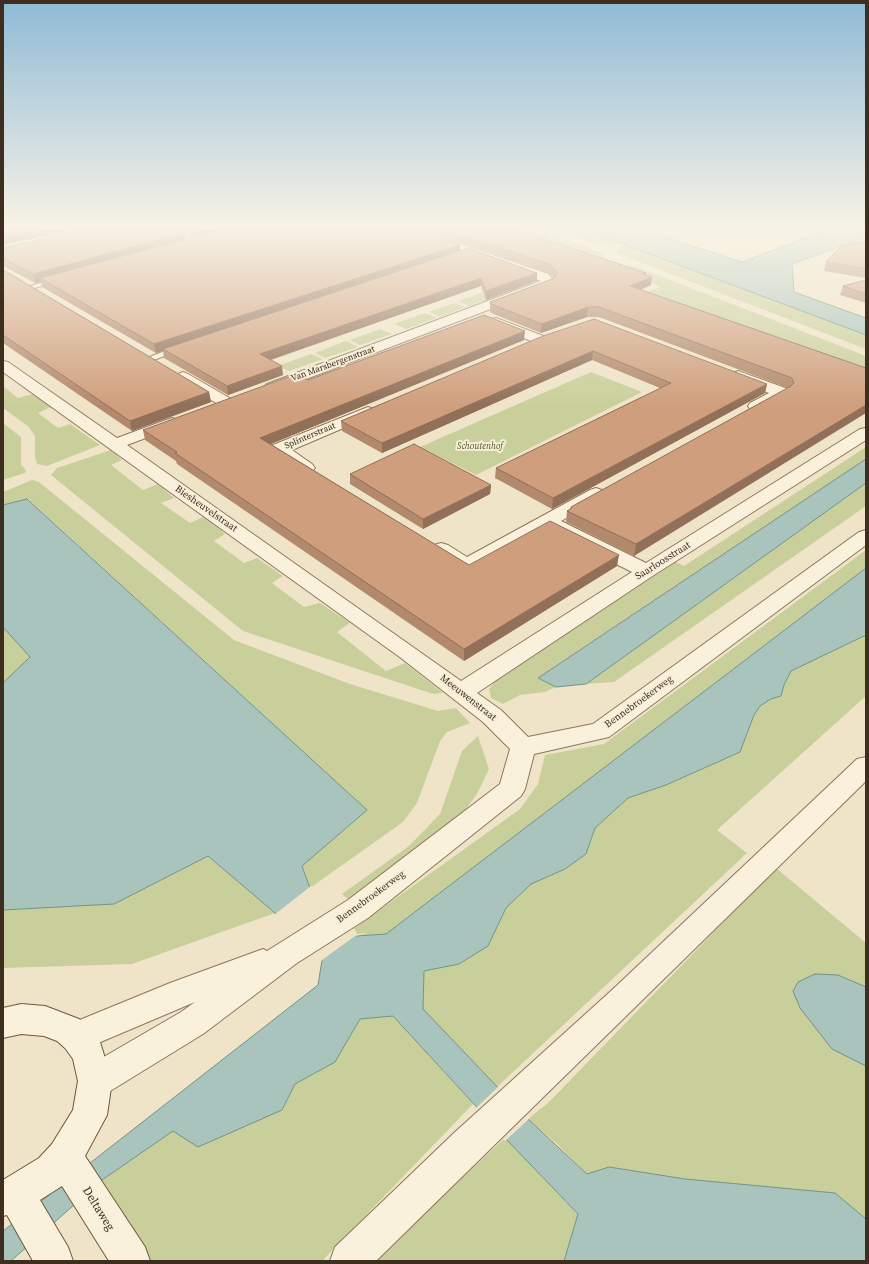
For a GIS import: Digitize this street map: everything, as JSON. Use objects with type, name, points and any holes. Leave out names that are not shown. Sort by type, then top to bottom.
[{"type":"street","points":[[32,288],[44,295]]},
{"type":"street","name":"Van Marsbergenstraat","points":[[256,392],[533,288]]},
{"type":"street","points":[[471,312],[547,337],[517,350]]},
{"type":"street","points":[[138,351],[227,403]]},
{"type":"street","name":"Biesheuvelstraat","points":[[3,365],[409,653]]},
{"type":"street","points":[[723,370],[782,392],[740,415]]},
{"type":"street","points":[[212,409],[241,398]]},
{"type":"street","name":"Splinterstraat","points":[[322,476],[279,449],[380,407]]},
{"type":"street","points":[[115,444],[182,420]]},
{"type":"street","name":"Saarloosstraat","points":[[461,692],[647,571],[866,433]]},
{"type":"street","points":[[427,540],[467,565],[609,487]]},
{"type":"street","points":[[547,521],[647,571]]},
{"type":"street","name":"Bennebroekerweg","points":[[95,1081],[192,1023],[286,954],[358,909],[512,789],[523,748],[600,731],[866,536]]},
{"type":"street","name":"Meeuwenstraat","points":[[409,653],[492,716],[523,748]]},
{"type":"street","points":[[349,1261],[468,1145],[629,994],[866,766]]},
{"type":"street","name":"Bennebroekerweg","points":[[77,1037],[181,993],[286,954]]},
{"type":"street","points":[[3,1023],[21,1019],[45,1021],[68,1030],[77,1037],[88,1053],[95,1081],[90,1115],[70,1164],[52,1170],[15,1201],[49,1252]]},
{"type":"street","name":"Deltaweg","points":[[70,1164],[131,1261]]},
{"type":"lane","points":[[151,358],[188,346]]},
{"type":"green space","points":[[658,288],[691,288],[866,356],[866,372],[640,295]]},
{"type":"green space","points":[[707,288],[741,288],[866,335],[866,349]]},
{"type":"green space","points":[[481,293],[491,298],[469,306],[458,301]]},
{"type":"green space","points":[[454,303],[465,307],[440,317],[429,312]]},
{"type":"green space","points":[[425,313],[437,318],[406,329],[394,324]]},
{"type":"green space","points":[[380,329],[392,334],[360,345],[350,340]]},
{"type":"green space","points":[[346,341],[358,347],[325,358],[315,353]]},
{"type":"green space","points":[[311,354],[323,359],[289,371],[278,366]]},
{"type":"green space","name":"Schoutenhof","points":[[591,372],[642,392],[476,475],[420,447]]},
{"type":"green space","points":[[3,386],[18,398],[33,394],[51,407],[38,413],[58,428],[70,424],[100,445],[47,466],[37,464],[35,457],[35,436],[29,427],[3,408]]},
{"type":"green space","points":[[3,423],[21,437],[21,465],[26,470],[25,473],[3,480]]},
{"type":"green space","points":[[866,447],[866,459],[538,678],[556,687],[545,692],[520,695],[503,704],[491,698],[489,689],[498,678],[676,562],[684,566]]},
{"type":"green space","points":[[111,450],[122,460],[111,465],[143,490],[158,484],[174,498],[161,503],[190,523],[205,516],[225,534],[214,541],[244,563],[257,558],[283,576],[272,583],[304,607],[320,603],[350,623],[337,632],[386,671],[405,663],[443,693],[433,694],[243,631],[51,475],[57,468]]},
{"type":"green space","points":[[32,480],[39,482],[234,640],[350,684],[438,711],[456,708],[470,723],[447,732],[440,741],[417,803],[403,822],[310,888],[302,865],[367,810],[28,499],[3,505],[3,492]]},
{"type":"green space","points":[[866,483],[866,506],[614,682],[586,684]]},
{"type":"green space","points":[[866,550],[866,568],[386,934],[356,936],[353,929],[520,809],[538,784],[545,755],[604,744]]},
{"type":"green space","points":[[3,627],[31,657],[3,683]]},
{"type":"green space","points":[[866,635],[866,696],[717,830],[747,853],[497,1087],[423,1009],[424,971],[459,964],[488,946],[506,908],[531,884],[565,869],[586,854],[595,828],[628,798],[666,785],[740,752],[754,715],[760,706],[771,699],[781,696],[784,685],[791,671]]},
{"type":"green space","points":[[478,736],[489,769],[477,794],[463,813],[349,900],[342,894],[409,846],[440,814],[462,751]]},
{"type":"green space","points":[[208,856],[275,913],[132,964],[3,968],[3,910],[114,904]]},
{"type":"green space","points":[[776,868],[866,943],[866,1219],[835,1193],[685,1179],[609,1167],[587,1174],[556,1143],[528,1119],[549,1102]]},
{"type":"green space","points":[[393,1016],[473,1104],[322,1261],[148,1261],[102,1180],[173,1131],[282,1110],[295,1084],[335,1062],[360,1019]]},
{"type":"green space","points":[[505,1138],[578,1214],[564,1261],[372,1261]]},
{"type":"water","points":[[740,288],[794,288],[794,292],[866,318],[866,335]]},
{"type":"water","points":[[866,459],[866,483],[586,684],[556,687],[538,678]]},
{"type":"water","points":[[27,499],[367,810],[302,866],[310,888],[356,936],[386,934],[866,568],[866,635],[791,671],[784,685],[781,696],[771,699],[760,706],[754,715],[740,752],[666,785],[628,798],[595,828],[586,854],[565,869],[531,884],[506,908],[488,946],[459,964],[424,971],[423,1009],[528,1119],[587,1174],[609,1167],[685,1179],[835,1193],[866,1219],[866,1261],[564,1261],[578,1214],[505,1138],[393,1016],[360,1019],[335,1062],[295,1084],[282,1110],[198,1147],[173,1131],[102,1180],[11,1261],[3,1261],[3,1231],[318,985],[322,960],[275,913],[208,856],[114,904],[3,910],[3,683],[30,657],[3,627],[3,505]]},
{"type":"water","points":[[815,974],[838,975],[866,987],[866,1066],[832,1049],[800,1008],[793,991],[798,982]]},
{"type":"pier","points":[[311,886],[354,928],[357,934],[369,933],[355,936],[322,960],[319,965],[319,961],[274,915]]},
{"type":"pier","points":[[499,1086],[530,1118],[505,1141],[475,1109]]},
{"type":"building","points":[[3,288],[33,288],[209,392],[130,421],[3,335]]},
{"type":"building","points":[[57,288],[327,288],[154,344]]},
{"type":"building","points":[[347,288],[452,288],[260,354],[282,366],[227,386],[163,349]]},
{"type":"building","points":[[485,288],[495,288],[486,291]]},
{"type":"building","points":[[528,288],[636,288],[866,368],[866,405],[636,544],[567,511],[572,508],[571,507],[791,386],[794,383],[792,378],[599,307],[588,307],[542,324],[491,304],[490,302]]},
{"type":"building","points":[[849,288],[866,288],[866,294]]},
{"type":"building","points":[[484,315],[525,331],[260,438],[469,565],[550,521],[619,555],[464,649],[143,430],[296,374],[308,380]]},
{"type":"building","points":[[594,319],[767,384],[553,498],[496,468],[671,383],[593,351],[382,443],[341,421],[543,336]]},
{"type":"building","points":[[414,444],[491,485],[423,519],[350,474]]}]
